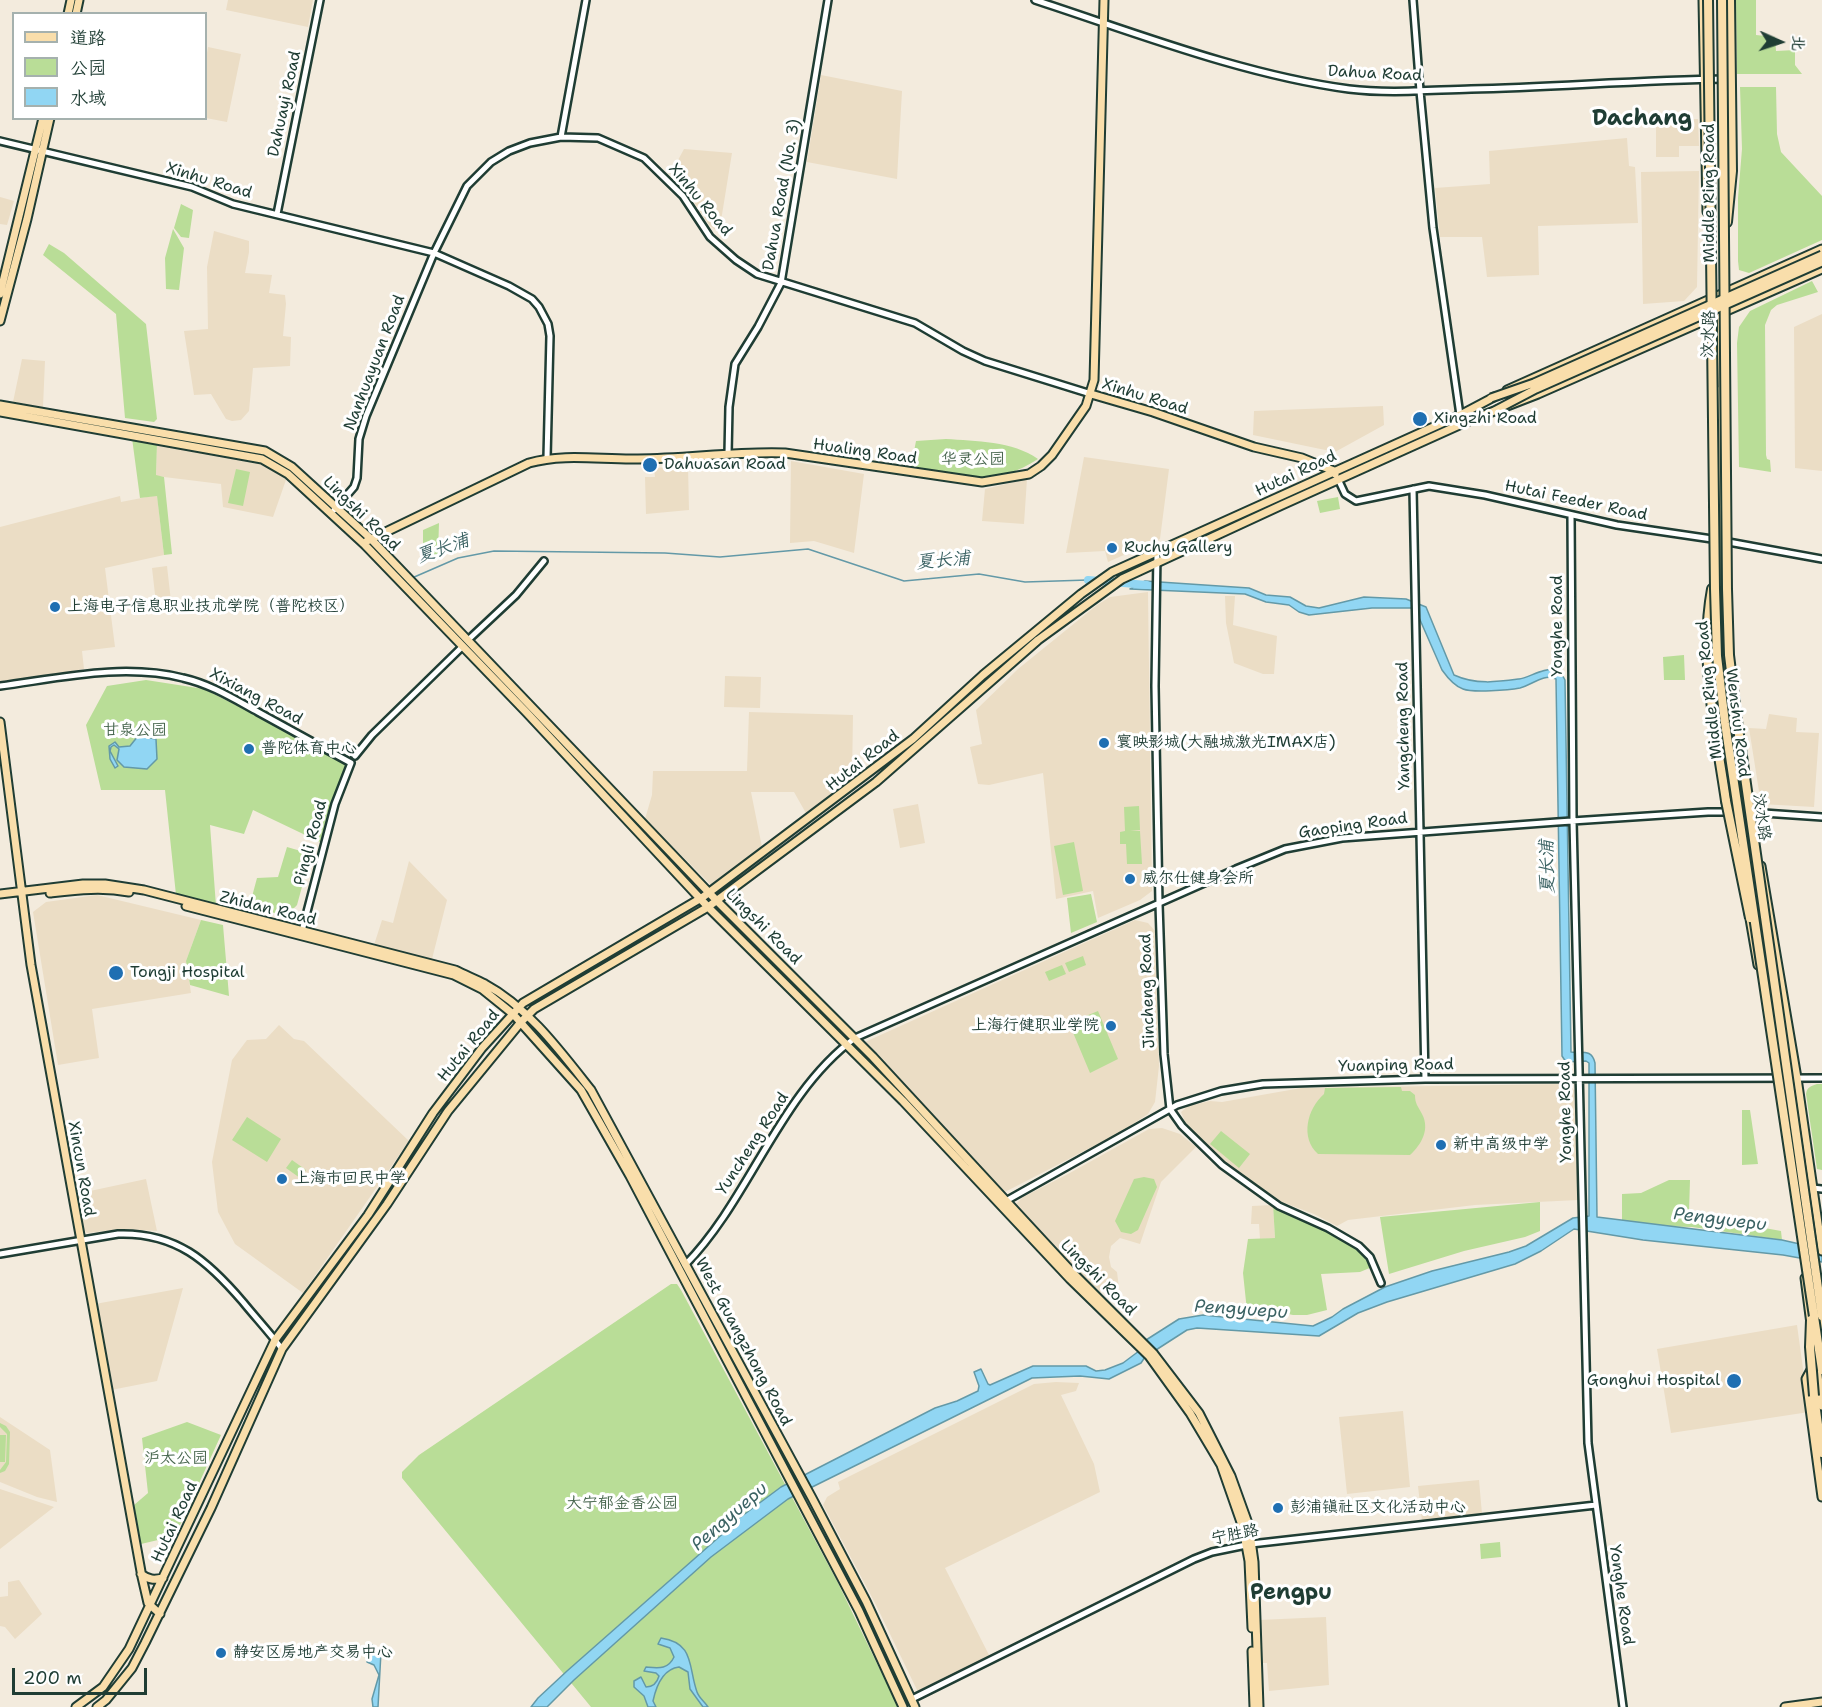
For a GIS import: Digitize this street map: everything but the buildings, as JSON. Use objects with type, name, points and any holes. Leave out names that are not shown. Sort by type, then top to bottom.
[{"type":"highway","name":"Middle Ring Road","points":[[1708,0],[1715,622],[1725,723],[1760,968],[1809,1299],[1822,1370]]},
{"type":"highway","name":"Middle Ring Road","points":[[1725,0],[1727,589],[1730,655],[1737,721],[1819,1314]]},
{"type":"highway","points":[[1725,0],[1732,171],[1726,226]]},
{"type":"highway","points":[[1713,589],[1707,634],[1712,703],[1726,801],[1760,968]]},
{"type":"highway","points":[[1809,1299],[1814,1396],[1822,1453]]},
{"type":"main road","name":"Hualing Road","points":[[362,542],[529,463],[547,458],[639,459],[760,452],[785,453],[982,482],[1029,474],[1041,466],[1052,455],[1086,406],[1094,380],[1104,0]]},
{"type":"main road","name":"Wenshui Road","points":[[1703,0],[1703,79],[1710,298],[1719,315],[1721,541],[1713,589],[1718,689],[1726,744],[1744,812],[1797,1078],[1822,1251]]},
{"type":"main road","points":[[1725,0],[1726,292]]},
{"type":"main road","points":[[0,321],[27,219],[43,120]]},
{"type":"main road","points":[[0,294],[49,120]]},
{"type":"main road","name":"Hutai Road","points":[[76,1707],[103,1687],[117,1668],[150,1606],[275,1340],[380,1198],[433,1113],[482,1048],[523,1003],[710,892],[913,739],[983,675],[1112,572],[1460,415],[1531,378],[1822,249]]},
{"type":"main road","name":"Hutai Road","points":[[1491,398],[1534,383],[1822,255]]},
{"type":"main road","name":"Hutai Road","points":[[1496,410],[1536,389],[1822,262]]},
{"type":"main road","name":"Hutai Road","points":[[97,1707],[106,1700],[132,1668],[211,1508],[282,1349],[387,1204],[448,1111],[534,1009],[717,901],[876,782],[1038,640],[1122,579],[1338,479],[1822,269]]},
{"type":"main road","name":"汶水路","points":[[1726,292],[1719,315],[1717,379],[1723,681],[1744,812],[1804,1235]]},
{"type":"main road","name":"Wenshui Road","points":[[1719,315],[1711,400],[1711,438],[1730,622],[1750,926],[1781,1079],[1789,1172],[1804,1235],[1802,1261],[1819,1359],[1822,1406]]},
{"type":"main road","points":[[1711,400],[1717,379]]},
{"type":"main road","name":"Xinhu Road","points":[[1091,394],[1153,412],[1254,447],[1302,458],[1334,471]]},
{"type":"main road","name":"Lingshi Road","points":[[0,405],[265,451],[292,467],[362,542],[465,643],[717,901],[855,1038],[1070,1279],[1151,1354],[1190,1413],[1221,1465],[1254,1562],[1259,1707]]},
{"type":"main road","name":"Lingshi Road","points":[[0,412],[262,459],[288,474],[371,539],[708,907],[1003,1203]]},
{"type":"main road","points":[[1711,438],[1718,455]]},
{"type":"main road","points":[[1334,471],[1338,479]]},
{"type":"main road","points":[[1713,611],[1722,628]]},
{"type":"main road","name":"Xincun Road","points":[[0,722],[32,972],[141,1574],[146,1599],[150,1606]]},
{"type":"main road","points":[[1726,744],[1729,726]]},
{"type":"main road","name":"汶水路","points":[[1744,812],[1752,882],[1804,1235]]},
{"type":"main road","points":[[1748,900],[1752,882]]},
{"type":"main road","name":"Zhidan Road","points":[[22,894],[83,884],[105,884],[144,890],[455,970],[486,985],[516,1011]]},
{"type":"main road","name":"Zhidan Road","points":[[0,896],[83,889],[105,889],[143,895],[454,975],[482,989],[516,1011]]},
{"type":"main road","points":[[1760,968],[1768,983]]},
{"type":"main road","name":"West Guangzhong Road","points":[[516,1011],[564,1056],[591,1090],[808,1490],[866,1601],[915,1707]]},
{"type":"main road","name":"West Guangzhong Road","points":[[524,1019],[581,1090],[630,1176],[741,1391],[859,1611],[903,1707]]},
{"type":"main road","points":[[1789,1172],[1792,1151]]},
{"type":"main road","points":[[1804,1235],[1819,1314],[1819,1359],[1806,1379],[1822,1497]]},
{"type":"main road","points":[[1811,1268],[1822,1333]]},
{"type":"main road","points":[[1809,1299],[1819,1314]]},
{"type":"main road","points":[[741,1391],[752,1386]]},
{"type":"main road","name":"Lingshi Road","points":[[1249,1545],[1254,1707]]},
{"type":"main road","points":[[141,1574],[155,1580],[163,1578]]},
{"type":"main road","points":[[150,1606],[159,1614]]},
{"type":"main road","points":[[1785,1707],[1822,1702]]},
{"type":"street","name":"Dahuayi Road","points":[[277,214],[320,0]]},
{"type":"street","points":[[561,137],[586,0]]},
{"type":"street","name":"Dahua Road (No. 3)","points":[[728,454],[729,407],[735,364],[758,327],[780,283],[828,0]]},
{"type":"street","name":"Dahua Road","points":[[1035,0],[1191,51],[1318,84],[1352,89],[1420,91],[1562,87],[1725,78]]},
{"type":"street","points":[[1413,0],[1438,270],[1460,415]]},
{"type":"street","name":"Xinhu Road","points":[[0,141],[192,187],[233,204],[434,253],[467,186],[491,162],[509,151],[530,143],[561,137],[598,138],[644,158],[683,196],[710,237],[735,260],[757,274],[780,283],[906,320],[985,361],[1091,394]]},
{"type":"street","points":[[434,253],[509,286],[532,299],[544,315],[550,336],[547,458]]},
{"type":"street","name":"Nanhuayuan Road","points":[[333,510],[354,487],[357,478],[359,439],[366,416],[434,253]]},
{"type":"street","name":"Hutai Feeder Road","points":[[1338,479],[1345,494],[1356,501],[1425,486],[1440,487],[1617,525],[1822,559]]},
{"type":"street","name":"Yangcheng Road","points":[[1413,489],[1425,1079]]},
{"type":"street","name":"Yonghe Road","points":[[1571,514],[1570,821],[1588,1443],[1623,1707]]},
{"type":"street","points":[[1156,563],[1157,553]]},
{"type":"street","points":[[355,756],[372,735],[516,595],[544,561]]},
{"type":"street","name":"Jincheng Road","points":[[1156,563],[1155,686],[1159,904],[1164,1054],[1170,1109]]},
{"type":"street","name":"Xixiang Road","points":[[0,686],[99,672],[159,673],[183,677],[213,688],[351,763]]},
{"type":"street","name":"Pingli Road","points":[[302,931],[335,804],[351,763]]},
{"type":"street","name":"Gaoping Road","points":[[855,1038],[1285,849],[1342,838],[1570,821],[1744,812],[1822,817]]},
{"type":"street","name":"Yuncheng Road","points":[[678,1269],[686,1264],[711,1234],[803,1091],[846,1044],[855,1038]]},
{"type":"street","name":"Yuanping Road","points":[[1003,1203],[1170,1109],[1221,1091],[1263,1084],[1425,1079],[1822,1078]]},
{"type":"street","points":[[1170,1109],[1182,1126],[1222,1165],[1279,1206],[1328,1228],[1359,1246],[1370,1257],[1381,1283]]},
{"type":"street","points":[[1812,1188],[1822,1189]]},
{"type":"street","points":[[0,1254],[118,1234],[160,1238],[182,1247],[218,1273],[282,1349]]},
{"type":"street","name":"宁胜路","points":[[912,1699],[1212,1552],[1249,1545],[1596,1505]]},
{"type":"shaded area","points":[[228,0],[313,0],[308,27],[226,10]]},
{"type":"shaded area","points":[[208,47],[241,54],[227,122],[207,118]]},
{"type":"shaded area","points":[[821,75],[902,91],[897,179],[807,162]]},
{"type":"shaded area","points":[[1698,119],[1699,146],[1679,146],[1679,157],[1656,157],[1656,120]]},
{"type":"shaded area","points":[[1627,138],[1629,166],[1635,167],[1638,223],[1538,226],[1539,275],[1487,277],[1482,237],[1440,237],[1435,188],[1490,184],[1489,151]]},
{"type":"shaded area","points":[[684,149],[732,153],[719,233],[709,225],[671,173]]},
{"type":"shaded area","points":[[1699,171],[1697,287],[1684,301],[1643,304],[1641,172]]},
{"type":"shaded area","points":[[0,197],[14,201],[7,225],[0,224]]},
{"type":"shaded area","points":[[214,231],[249,241],[245,273],[272,275],[269,293],[285,295],[283,336],[291,337],[290,366],[253,368],[249,411],[241,420],[226,419],[211,394],[194,395],[184,331],[208,329],[207,267]]},
{"type":"shaded area","points":[[1822,314],[1822,471],[1795,468],[1794,327]]},
{"type":"shaded area","points":[[22,359],[45,361],[43,407],[13,402]]},
{"type":"shaded area","points":[[1383,406],[1384,425],[1335,452],[1253,435],[1254,411]]},
{"type":"shaded area","points":[[157,443],[261,461],[287,477],[273,517],[223,507],[221,484],[156,476]]},
{"type":"shaded area","points":[[1084,457],[1169,469],[1160,539],[1108,562],[1105,551],[1066,553]]},
{"type":"shaded area","points":[[791,461],[864,474],[854,553],[814,541],[790,543]]},
{"type":"shaded area","points":[[688,466],[689,510],[646,514],[645,477],[655,477],[654,468]]},
{"type":"shaded area","points":[[1027,479],[1024,524],[982,521],[985,489]]},
{"type":"shaded area","name":"上海电子信息职业技术学院（普陀校区）","points":[[157,495],[164,555],[105,568],[115,647],[82,651],[84,669],[0,682],[0,527],[120,496],[121,502]]},
{"type":"shaded area","points":[[167,566],[172,610],[157,612],[152,568]]},
{"type":"shaded area","points":[[1148,592],[1152,891],[1140,900],[1098,918],[1093,891],[1056,899],[1043,773],[989,785],[978,784],[970,747],[982,744],[976,710],[1018,669],[1110,597]]},
{"type":"shaded area","points":[[1225,596],[1235,596],[1233,625],[1277,636],[1274,674],[1263,674],[1234,663],[1226,623]]},
{"type":"shaded area","points":[[725,676],[761,677],[760,708],[724,707]]},
{"type":"shaded area","points":[[749,712],[853,715],[852,778],[807,815],[794,792],[751,792],[762,847],[711,885],[645,819],[652,795],[653,771],[747,771]]},
{"type":"shaded area","points":[[1769,714],[1797,718],[1796,732],[1819,733],[1814,807],[1761,804],[1749,728],[1766,729]]},
{"type":"shaded area","points":[[918,804],[925,843],[900,848],[893,809]]},
{"type":"shaded area","points":[[409,861],[447,900],[432,959],[374,945],[382,920],[393,923]]},
{"type":"shaded area","name":"Tongji Hospital","points":[[97,895],[201,920],[186,961],[191,993],[92,1009],[99,1058],[58,1065],[33,912],[46,902]]},
{"type":"shaded area","points":[[1135,920],[1148,923],[1155,931],[1159,1066],[1155,1102],[1148,1114],[1121,1132],[1003,1193],[865,1042]]},
{"type":"shaded area","points":[[279,1025],[294,1039],[304,1041],[409,1141],[303,1293],[235,1244],[218,1212],[212,1162],[232,1060],[247,1040],[266,1039]]},
{"type":"shaded area","name":"新中高级中学","points":[[1568,1084],[1574,1090],[1578,1200],[1475,1205],[1348,1220],[1337,1226],[1282,1202],[1221,1160],[1186,1124],[1181,1112],[1188,1106],[1210,1101],[1222,1102],[1301,1088]]},
{"type":"shaded area","points":[[1162,1128],[1180,1134],[1196,1147],[1161,1182],[1140,1244],[1120,1238],[1111,1246],[1109,1257],[1111,1267],[1117,1272],[1119,1288],[1100,1292],[1092,1287],[1015,1205],[1023,1197],[1149,1129]]},
{"type":"shaded area","points":[[146,1179],[157,1231],[124,1229],[87,1233],[82,1228],[76,1194]]},
{"type":"shaded area","points":[[1273,1205],[1275,1238],[1260,1239],[1259,1224],[1251,1224],[1252,1206]]},
{"type":"shaded area","points":[[183,1288],[157,1381],[111,1390],[95,1304]]},
{"type":"shaded area","name":"Gonghui Hospital","points":[[1797,1325],[1809,1412],[1671,1433],[1657,1349]]},
{"type":"shaded area","points":[[1079,1383],[1076,1391],[1061,1395],[1094,1464],[1100,1492],[945,1568],[989,1655],[918,1692],[876,1605],[823,1505],[827,1497],[840,1489],[838,1482],[1034,1384]]},
{"type":"shaded area","points":[[1403,1411],[1410,1487],[1347,1494],[1339,1417]]},
{"type":"shaded area","points":[[0,1417],[50,1450],[57,1502],[37,1497],[0,1482]]},
{"type":"shaded area","points":[[1479,1480],[1482,1514],[1422,1521],[1418,1486]]},
{"type":"shaded area","points":[[0,1489],[54,1507],[0,1549]]},
{"type":"shaded area","points":[[19,1580],[42,1614],[15,1639],[5,1627],[0,1626],[0,1597],[8,1596],[8,1582]]},
{"type":"shaded area","points":[[1326,1617],[1329,1685],[1269,1691],[1267,1663],[1262,1663],[1259,1620]]},
{"type":"green space","points":[[1736,0],[1756,0],[1756,35],[1775,37],[1776,51],[1795,50],[1795,65],[1802,74],[1737,74]]},
{"type":"green space","points":[[1740,87],[1776,87],[1777,134],[1781,152],[1822,196],[1822,240],[1749,273],[1739,270],[1738,261],[1738,198],[1742,149]]},
{"type":"green space","points":[[181,204],[193,210],[189,238],[181,237],[174,228]]},
{"type":"green space","points":[[173,229],[184,248],[179,290],[166,289],[165,258]]},
{"type":"green space","points":[[49,244],[64,253],[146,324],[157,419],[154,422],[125,418],[116,314],[43,255]]},
{"type":"green space","points":[[1812,281],[1818,292],[1777,305],[1771,310],[1765,325],[1766,455],[1770,460],[1771,472],[1739,467],[1737,343],[1739,327],[1750,311]]},
{"type":"green space","points":[[132,438],[157,443],[156,475],[164,477],[172,554],[164,555],[157,496],[140,498]]},
{"type":"green space","name":"华灵公园","points":[[946,439],[1006,445],[1038,459],[1006,474],[976,478],[911,467],[916,441]]},
{"type":"green space","points":[[236,469],[250,472],[243,506],[228,503]]},
{"type":"green space","points":[[1338,497],[1340,509],[1320,513],[1317,501]]},
{"type":"green space","points":[[439,523],[438,554],[426,561],[423,530]]},
{"type":"green space","points":[[1684,655],[1685,680],[1664,680],[1663,657]]},
{"type":"green space","name":"甘泉公园","points":[[146,680],[204,689],[289,732],[346,765],[322,843],[253,810],[244,834],[210,825],[216,906],[176,895],[165,790],[101,790],[86,725],[107,686]]},
{"type":"green space","points":[[1139,806],[1140,830],[1130,831],[1140,831],[1142,864],[1127,864],[1126,844],[1120,844],[1120,832],[1125,831],[1124,807]]},
{"type":"green space","points":[[1074,842],[1083,891],[1063,895],[1054,846]]},
{"type":"green space","points":[[287,847],[311,854],[297,905],[292,910],[280,914],[250,904],[257,878],[278,877]]},
{"type":"green space","points":[[1091,894],[1097,922],[1071,933],[1067,898]]},
{"type":"green space","points":[[201,920],[223,925],[229,996],[190,985],[186,961]]},
{"type":"green space","points":[[1083,956],[1086,965],[1069,972],[1065,963]]},
{"type":"green space","points":[[1062,965],[1066,974],[1049,981],[1045,972]]},
{"type":"green space","points":[[1098,1011],[1118,1059],[1090,1073],[1069,1023]]},
{"type":"green space","points":[[1822,1084],[1822,1170],[1817,1169],[1806,1094],[1808,1088]]},
{"type":"green space","points":[[1401,1087],[1402,1091],[1410,1091],[1415,1095],[1425,1125],[1424,1136],[1410,1155],[1318,1154],[1312,1147],[1308,1124],[1313,1107],[1324,1094],[1325,1088]]},
{"type":"green space","points":[[1742,1110],[1750,1110],[1758,1164],[1742,1165]]},
{"type":"green space","points":[[247,1117],[281,1139],[267,1162],[232,1140]]},
{"type":"green space","points":[[1221,1131],[1250,1154],[1239,1168],[1210,1144]]},
{"type":"green space","points":[[292,1160],[306,1170],[300,1178],[286,1168]]},
{"type":"green space","points":[[1144,1177],[1154,1179],[1157,1187],[1138,1230],[1131,1234],[1121,1232],[1115,1221],[1134,1179]]},
{"type":"green space","points":[[1669,1180],[1690,1180],[1689,1212],[1781,1231],[1782,1240],[1692,1227],[1648,1226],[1622,1221],[1622,1194],[1641,1193]]},
{"type":"green space","points":[[1540,1202],[1540,1231],[1389,1274],[1380,1217]]},
{"type":"green space","points":[[1273,1205],[1358,1250],[1372,1267],[1360,1272],[1321,1274],[1327,1310],[1307,1315],[1293,1315],[1269,1310],[1247,1311],[1243,1273],[1248,1239],[1275,1238]]},
{"type":"green space","name":"大宁郁金香公园","points":[[671,1284],[677,1284],[681,1290],[838,1583],[898,1707],[591,1707],[402,1478],[402,1472],[419,1455]]},
{"type":"green space","name":"沪太公园","points":[[187,1422],[221,1435],[175,1536],[141,1544],[134,1505],[148,1493],[142,1438]]},
{"type":"green space","points":[[0,1423],[10,1432],[9,1464],[5,1471],[0,1473],[6,1462],[7,1434],[0,1427]]},
{"type":"green space","points":[[0,1435],[6,1435],[5,1462],[0,1462]]},
{"type":"green space","points":[[1500,1542],[1501,1557],[1481,1559],[1480,1544]]},
{"type":"water","points":[[1145,581],[1249,588],[1266,595],[1290,597],[1306,606],[1319,608],[1364,597],[1406,599],[1426,607],[1454,675],[1487,682],[1519,679],[1551,669],[1561,674],[1565,680],[1571,1052],[1589,1054],[1595,1063],[1597,1217],[1782,1240],[1822,1249],[1822,1262],[1783,1255],[1643,1240],[1574,1229],[1541,1251],[1515,1264],[1387,1302],[1358,1313],[1319,1336],[1197,1328],[1187,1330],[1145,1357],[1141,1363],[1109,1379],[1080,1376],[1032,1378],[788,1499],[711,1557],[547,1707],[531,1707],[567,1671],[734,1522],[781,1487],[935,1408],[978,1391],[979,1386],[974,1372],[981,1369],[990,1385],[1033,1366],[1086,1366],[1096,1371],[1105,1370],[1123,1363],[1139,1351],[1146,1340],[1179,1319],[1203,1315],[1313,1326],[1385,1287],[1432,1271],[1509,1252],[1526,1246],[1573,1218],[1589,1216],[1589,1063],[1586,1061],[1566,1062],[1562,1056],[1556,679],[1542,678],[1520,688],[1508,690],[1475,691],[1460,688],[1442,670],[1417,613],[1412,608],[1372,608],[1309,615],[1289,605],[1266,602],[1245,594],[1130,589]]},
{"type":"water","points":[[138,736],[156,739],[157,759],[147,769],[124,767],[117,760],[119,749],[114,745],[110,751],[118,766],[115,768],[110,759],[109,746],[115,742],[119,747],[130,746]]},
{"type":"water","points":[[661,1638],[680,1645],[685,1651],[697,1692],[708,1707],[703,1707],[690,1689],[688,1672],[679,1667],[673,1668],[661,1679],[653,1701],[656,1707],[648,1707],[644,1696],[634,1687],[634,1681],[641,1677],[646,1687],[657,1681],[659,1676],[656,1673],[644,1671],[646,1667],[659,1668],[672,1661],[674,1657],[670,1648],[658,1644]]},
{"type":"water","points":[[372,1645],[381,1652],[378,1707],[373,1707],[372,1699],[379,1675],[374,1665],[367,1662]]},
{"type":"waterway","name":"夏长浦","points":[[412,578],[458,558],[494,551],[665,553],[720,557],[808,549],[904,581],[979,574],[1025,582],[1088,580]]},
{"type":"waterway","name":"夏长浦","points":[[1088,580],[1147,585]]},
{"type":"place","name":"Xingzhi Road","points":[[1420,419]]},
{"type":"place","name":"Dahuasan Road","points":[[650,465]]},
{"type":"place","name":"Ruchy Gallery","points":[[1112,548]]},
{"type":"place","name":"上海电子信息职业技术学院（普陀校区）","points":[[55,607]]},
{"type":"place","name":"寰映影城(大融城激光IMAX店)","points":[[1104,743]]},
{"type":"place","name":"普陀体育中心","points":[[249,749]]},
{"type":"place","name":"威尔仕健身会所","points":[[1130,879]]},
{"type":"place","name":"Tongji Hospital","points":[[116,973]]},
{"type":"place","name":"上海行健职业学院","points":[[1111,1026]]},
{"type":"place","name":"新中高级中学","points":[[1441,1145]]},
{"type":"place","name":"上海市回民中学","points":[[282,1179]]},
{"type":"place","name":"Gonghui Hospital","points":[[1734,1381]]},
{"type":"place","name":"彭浦镇社区文化活动中心","points":[[1278,1508]]},
{"type":"place","name":"静安区房地产交易中心","points":[[221,1653]]},
{"type":"district","name":"Dachang","points":[[1642,119]]},
{"type":"district","name":"Pengpu","points":[[1291,1593]]},
{"type":"water label","name":"Pengyuepu","points":[[1720,1220]]},
{"type":"water label","name":"Pengyuepu","points":[[1241,1310]]},
{"type":"water label","name":"Pengyuepu","points":[[730,1517]]}]
